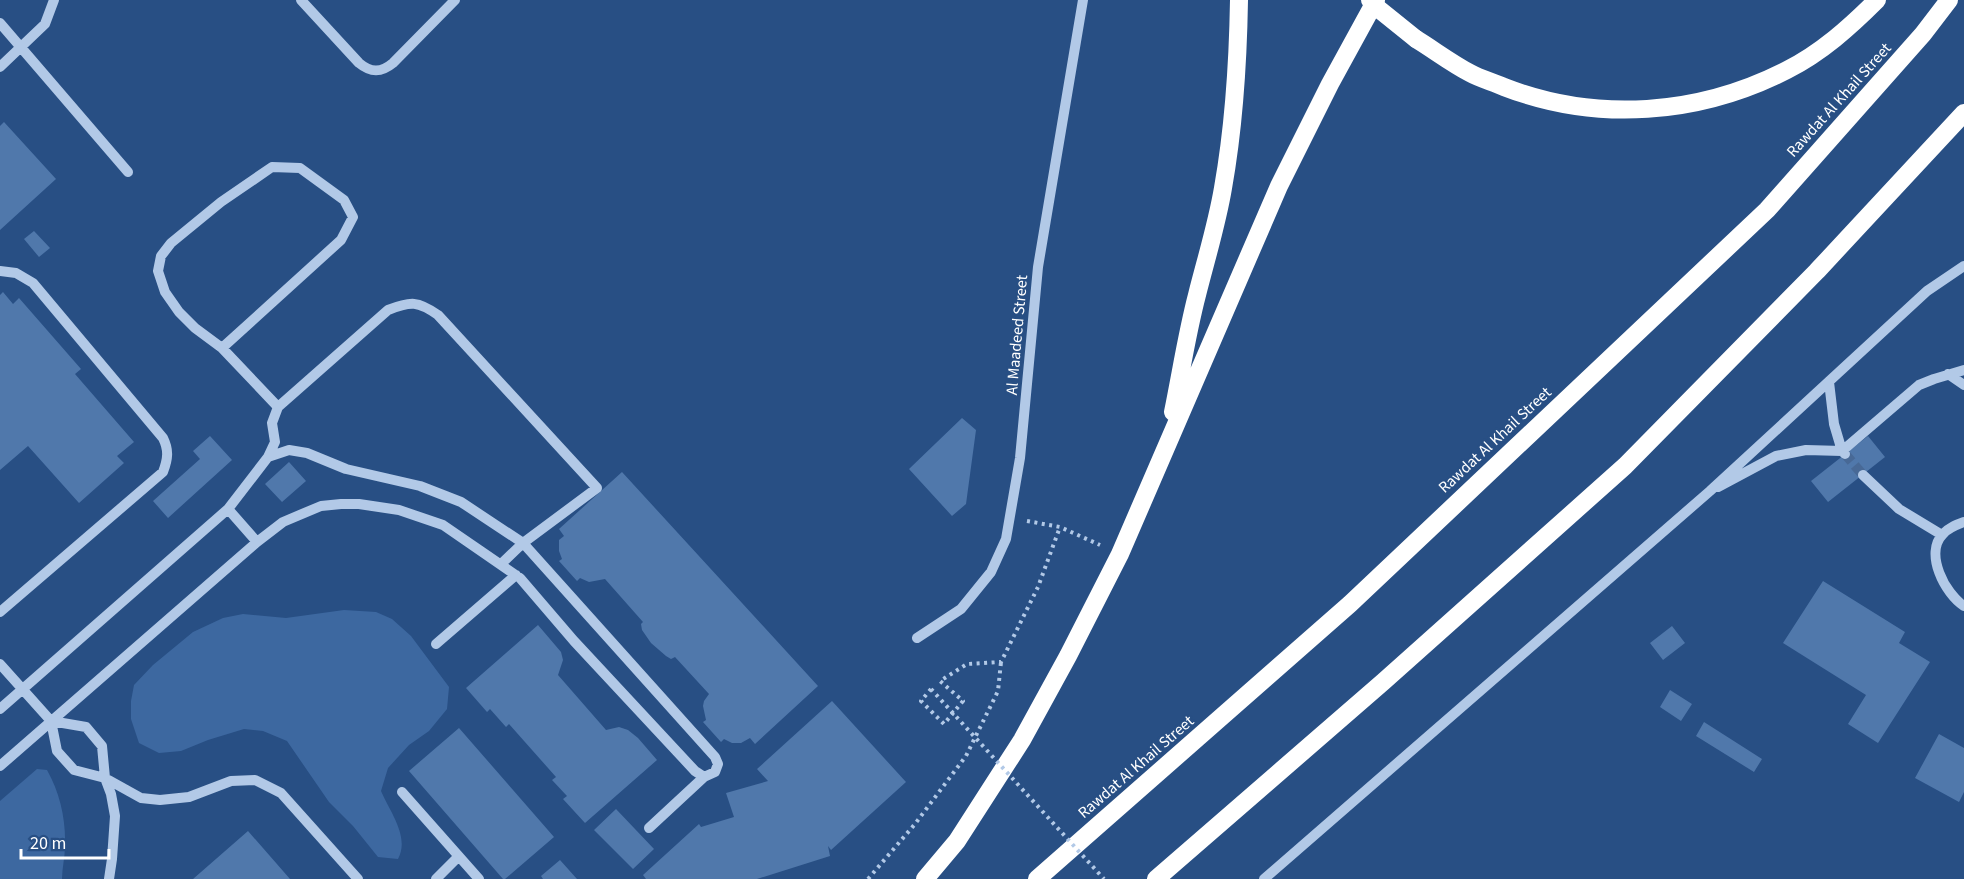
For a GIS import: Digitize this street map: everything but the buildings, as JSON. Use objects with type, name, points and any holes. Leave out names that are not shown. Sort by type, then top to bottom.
[{"type":"highway","points":[[1167,443],[1187,337],[1213,241],[1224,187],[1236,71],[1239,0]]},
{"type":"highway","points":[[1370,0],[1416,39],[1471,74],[1533,98],[1597,109],[1663,109],[1728,95],[1788,70],[1843,34],[1877,0]]},
{"type":"highway","points":[[925,879],[957,841],[1023,740],[1068,656],[1120,554],[1279,186],[1334,75],[1376,0]]},
{"type":"highway","name":"Rawdat Al Khail Street","points":[[1037,879],[1350,604],[1767,210],[1923,34],[1949,0]]},
{"type":"highway","points":[[1156,879],[1383,682],[1625,466],[1817,272],[1964,113]]},
{"type":"street","points":[[0,67],[45,24],[54,0]]},
{"type":"street","points":[[301,0],[359,63],[375,72],[393,63],[455,0]]},
{"type":"street","name":"Al Maadeed Street","points":[[917,638],[961,609],[991,572],[1006,539],[1020,458],[1038,267],[1083,0]]},
{"type":"street","points":[[0,23],[128,172]]},
{"type":"street","points":[[222,348],[340,240],[353,217],[344,200],[300,168],[272,167],[221,202],[171,243],[162,256],[158,272],[165,292],[179,312],[195,328],[222,348],[278,407]]},
{"type":"street","points":[[1264,879],[1710,491],[1927,291],[1964,266]]},
{"type":"street","points":[[0,271],[16,273],[33,283],[163,438],[167,446],[167,460],[163,472],[0,612]]},
{"type":"street","points":[[0,709],[228,509],[268,457],[275,442],[272,423],[278,407],[388,310],[401,305],[419,304],[438,315],[597,488],[523,543],[501,564]]},
{"type":"street","points":[[1710,491],[1783,454],[1806,450],[1843,453],[1919,385],[1964,370]]},
{"type":"street","points":[[1948,374],[1964,385]]},
{"type":"street","points":[[1828,382],[1834,424],[1843,453]]},
{"type":"street","points":[[268,457],[289,450],[307,453],[346,469],[420,486],[462,502],[523,543],[717,760],[715,772],[704,777],[649,828]]},
{"type":"street","points":[[1863,475],[1899,509],[1942,535]]},
{"type":"street","points":[[0,766],[257,542],[283,522],[315,508],[359,504],[399,510],[443,525],[516,574],[689,766],[704,777]]},
{"type":"street","points":[[228,509],[257,542]]},
{"type":"street","points":[[1964,522],[1954,525],[1942,535],[1936,546],[1938,570],[1948,591],[1964,606]]},
{"type":"street","points":[[436,644],[516,574]]},
{"type":"street","points":[[0,664],[51,721],[57,751],[74,770],[105,778],[141,798],[160,800],[189,797],[231,781],[255,780],[281,793],[358,879]]},
{"type":"street","points":[[51,721],[86,728],[102,746],[105,778],[115,816],[109,879]]},
{"type":"street","points":[[402,792],[479,879]]},
{"type":"street","points":[[436,879],[458,857]]},
{"type":"path","points":[[1010,518],[1060,527],[1120,554]]},
{"type":"path","points":[[868,879],[915,824],[966,756],[998,692],[1001,662],[1038,587],[1060,527]]},
{"type":"path","points":[[1001,662],[967,664],[940,681],[963,701],[944,724],[921,701],[931,689],[1104,879]]},
{"type":"shaded area","points":[[344,610],[376,612],[392,619],[411,636],[449,687],[447,709],[429,731],[409,745],[388,768],[381,791],[400,833],[402,842],[398,859],[378,857],[353,826],[329,802],[287,741],[263,731],[244,729],[181,751],[159,753],[139,743],[131,719],[134,685],[153,665],[193,632],[223,618],[243,614],[286,618]]},
{"type":"shaded area","points":[[37,769],[47,770],[61,807],[65,836],[62,879],[0,879],[0,801]]},
{"type":"tunnel","points":[[1845,454],[1863,475]]}]
